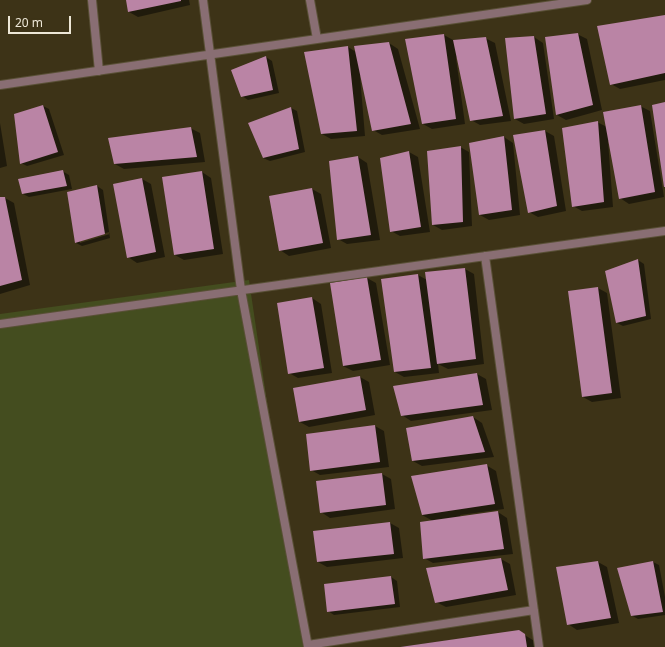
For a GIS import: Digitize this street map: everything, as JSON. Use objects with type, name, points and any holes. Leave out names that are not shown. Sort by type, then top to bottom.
[{"type":"street","points":[[92,0],[99,71]]},
{"type":"street","points":[[203,0],[241,290],[308,646],[534,610]]},
{"type":"street","points":[[310,0],[317,39]]},
{"type":"street","points":[[0,85],[586,0]]},
{"type":"street","points":[[0,324],[665,231]]},
{"type":"street","points":[[485,256],[539,647]]},
{"type":"green space","points":[[249,280],[303,647],[0,647],[0,314]]},
{"type":"building","points":[[126,0],[181,0],[181,1],[128,12]]},
{"type":"building","points":[[665,15],[665,73],[610,85],[597,26]]},
{"type":"building","points":[[578,33],[593,105],[556,115],[545,37]]},
{"type":"building","points":[[444,34],[456,119],[422,124],[405,39]]},
{"type":"building","points":[[534,36],[546,114],[514,119],[505,38]]},
{"type":"building","points":[[486,37],[503,116],[470,121],[453,40]]},
{"type":"building","points":[[389,42],[411,124],[372,131],[354,46]]},
{"type":"building","points":[[348,46],[357,131],[321,134],[304,52]]},
{"type":"building","points":[[266,56],[273,90],[241,97],[231,70]]},
{"type":"building","points":[[665,102],[665,187],[664,187],[652,105]]},
{"type":"building","points":[[43,105],[58,152],[20,164],[14,114]]},
{"type":"building","points":[[641,105],[655,192],[619,199],[603,112]]},
{"type":"building","points":[[291,107],[299,149],[263,158],[248,123]]},
{"type":"building","points":[[598,121],[604,202],[572,207],[562,128]]},
{"type":"building","points":[[191,127],[197,157],[114,164],[108,138]]},
{"type":"building","points":[[545,130],[557,206],[528,213],[513,135]]},
{"type":"building","points":[[504,136],[512,210],[479,215],[469,143]]},
{"type":"building","points":[[461,146],[463,222],[432,225],[427,151]]},
{"type":"building","points":[[409,151],[421,227],[390,232],[380,158]]},
{"type":"building","points":[[358,156],[371,235],[337,240],[329,161]]},
{"type":"building","points":[[63,170],[67,186],[22,194],[18,179]]},
{"type":"building","points":[[202,171],[214,249],[174,255],[162,177]]},
{"type":"building","points":[[142,178],[156,252],[127,258],[113,184]]},
{"type":"building","points":[[97,185],[105,234],[75,243],[67,192]]},
{"type":"building","points":[[312,188],[323,243],[279,251],[269,196]]},
{"type":"building","points":[[0,197],[5,197],[22,280],[0,286]]},
{"type":"building","points":[[638,259],[646,316],[616,323],[605,271]]},
{"type":"building","points":[[465,268],[476,359],[437,364],[425,272]]},
{"type":"building","points":[[418,274],[431,368],[394,372],[381,279]]},
{"type":"building","points":[[367,277],[381,360],[343,366],[330,283]]},
{"type":"building","points":[[598,287],[612,393],[582,397],[568,291]]},
{"type":"building","points":[[312,297],[324,368],[288,374],[277,303]]},
{"type":"building","points":[[477,373],[483,405],[401,416],[393,386]]},
{"type":"building","points":[[360,376],[366,410],[299,422],[293,388]]},
{"type":"building","points":[[473,416],[485,452],[412,461],[406,428]]},
{"type":"building","points":[[375,425],[380,462],[310,471],[306,434]]},
{"type":"building","points":[[487,464],[495,504],[422,515],[411,476]]},
{"type":"building","points":[[382,473],[386,505],[320,513],[316,481]]},
{"type":"building","points":[[498,511],[504,549],[423,559],[420,522]]},
{"type":"building","points":[[390,522],[394,554],[317,562],[313,531]]},
{"type":"building","points":[[501,558],[508,590],[435,603],[426,568]]},
{"type":"building","points":[[598,561],[611,618],[567,625],[556,567]]},
{"type":"building","points":[[653,561],[663,612],[631,616],[617,568]]},
{"type":"building","points":[[391,576],[395,604],[327,612],[324,584]]},
{"type":"building","points":[[519,630],[525,634],[527,647],[400,647]]}]
